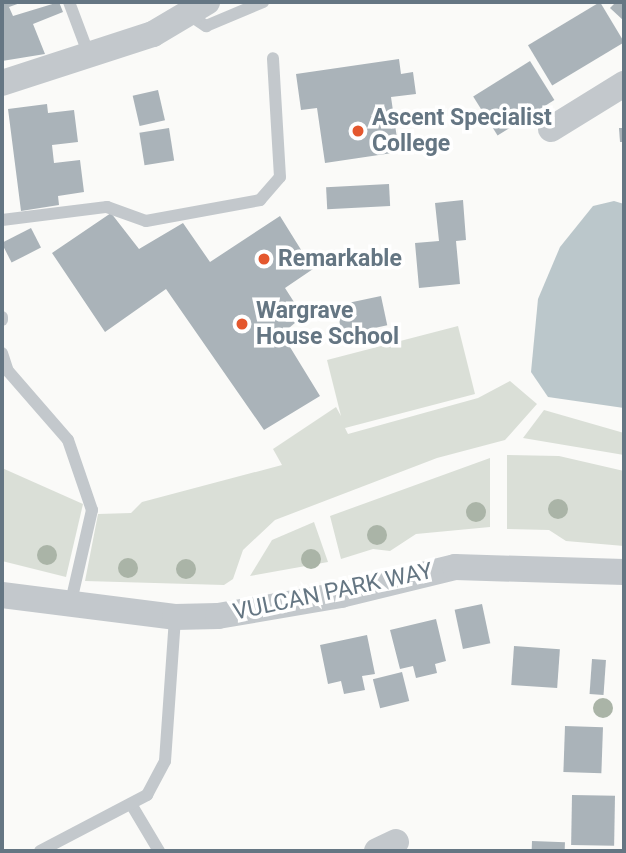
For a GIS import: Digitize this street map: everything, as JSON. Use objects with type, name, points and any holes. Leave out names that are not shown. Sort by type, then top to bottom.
[{"type":"street","points":[[2,83],[90,58],[197,8]]},
{"type":"street","points":[[551,129],[624,84]]},
{"type":"street","name":"VULCAN PARK WAY","points":[[2,595],[70,607],[175,617],[257,612],[455,567],[624,572]]},
{"type":"lane","points":[[69,2],[90,58]]},
{"type":"lane","points":[[197,8],[205,26],[263,2]]},
{"type":"lane","points":[[2,219],[107,208],[146,221],[260,201],[280,177],[272,58]]},
{"type":"lane","points":[[2,353],[8,371],[68,440],[92,510],[70,607]]},
{"type":"lane","points":[[40,851],[148,794],[165,761],[175,617]]},
{"type":"lane","points":[[131,804],[159,851]]},
{"type":"shaded area","points":[[614,201],[624,204],[624,408],[548,397],[531,372],[538,299],[560,247],[593,206]]},
{"type":"shaded area","points":[[458,326],[475,394],[345,428],[348,434],[478,398],[510,381],[537,404],[505,440],[437,458],[275,520],[243,550],[233,579],[224,585],[85,581],[98,514],[131,513],[142,502],[282,465],[273,449],[336,407],[341,416],[327,360]]},
{"type":"shaded area","points":[[544,410],[624,433],[624,455],[523,438]]},
{"type":"shaded area","points":[[507,455],[559,456],[624,471],[624,546],[566,541],[549,530],[507,529]]},
{"type":"shaded area","points":[[490,458],[490,527],[416,534],[390,551],[373,549],[341,559],[330,516]]},
{"type":"shaded area","points":[[2,468],[83,504],[66,577],[2,561]]},
{"type":"shaded area","points":[[314,522],[328,562],[250,576],[272,540]]},
{"type":"building","points":[[2,2],[23,2],[9,7],[13,16],[59,2],[63,12],[33,24],[45,54],[2,61]]},
{"type":"building","points":[[600,2],[624,42],[552,86],[528,45]]},
{"type":"building","points":[[616,2],[624,2],[624,21],[610,8]]},
{"type":"building","name":"Ascent Specialist College","points":[[399,59],[401,74],[413,72],[416,94],[391,97],[399,152],[325,163],[317,108],[301,110],[296,74]]},
{"type":"building","points":[[530,61],[554,100],[498,136],[473,97]]},
{"type":"building","points":[[158,90],[165,120],[140,126],[133,96]]},
{"type":"building","points":[[47,104],[48,113],[74,110],[78,142],[52,145],[54,163],[80,160],[84,192],[58,196],[59,205],[21,211],[8,109]]},
{"type":"building","points":[[169,128],[174,161],[145,165],[139,133]]},
{"type":"building","points":[[619,128],[624,128],[624,142],[620,142]]},
{"type":"building","name":"Ascent Specialist College","points":[[389,184],[390,206],[327,209],[326,187]]},
{"type":"building","points":[[463,200],[466,240],[456,241],[460,284],[419,288],[415,243],[439,241],[435,203]]},
{"type":"building","name":"Wargrave House School","points":[[111,213],[139,249],[183,223],[210,262],[280,216],[313,269],[285,288],[303,316],[282,334],[320,396],[264,430],[166,289],[105,332],[52,253]]},
{"type":"building","points":[[31,228],[41,248],[12,263],[2,243]]},
{"type":"building","points":[[381,296],[387,325],[342,335],[336,306]]},
{"type":"building","points":[[482,604],[490,643],[463,649],[455,610]]},
{"type":"building","points":[[436,619],[446,661],[435,664],[437,673],[416,678],[413,666],[400,669],[390,630]]},
{"type":"building","points":[[367,635],[375,674],[362,676],[365,690],[344,694],[341,681],[328,684],[320,645]]},
{"type":"building","points":[[514,646],[560,649],[557,688],[511,685]]},
{"type":"building","points":[[592,659],[606,660],[604,695],[590,694]]},
{"type":"building","points":[[402,672],[409,701],[380,708],[373,679]]},
{"type":"building","points":[[565,726],[603,727],[601,773],[563,772]]},
{"type":"building","points":[[572,795],[615,796],[614,846],[571,845]]},
{"type":"building","points":[[532,841],[565,842],[565,851],[532,851]]},
{"type":"place","name":"Ascent Specialist College","points":[[358,131]]},
{"type":"place","name":"Remarkable","points":[[264,259]]},
{"type":"place","name":"Wargrave House School","points":[[242,324]]}]
